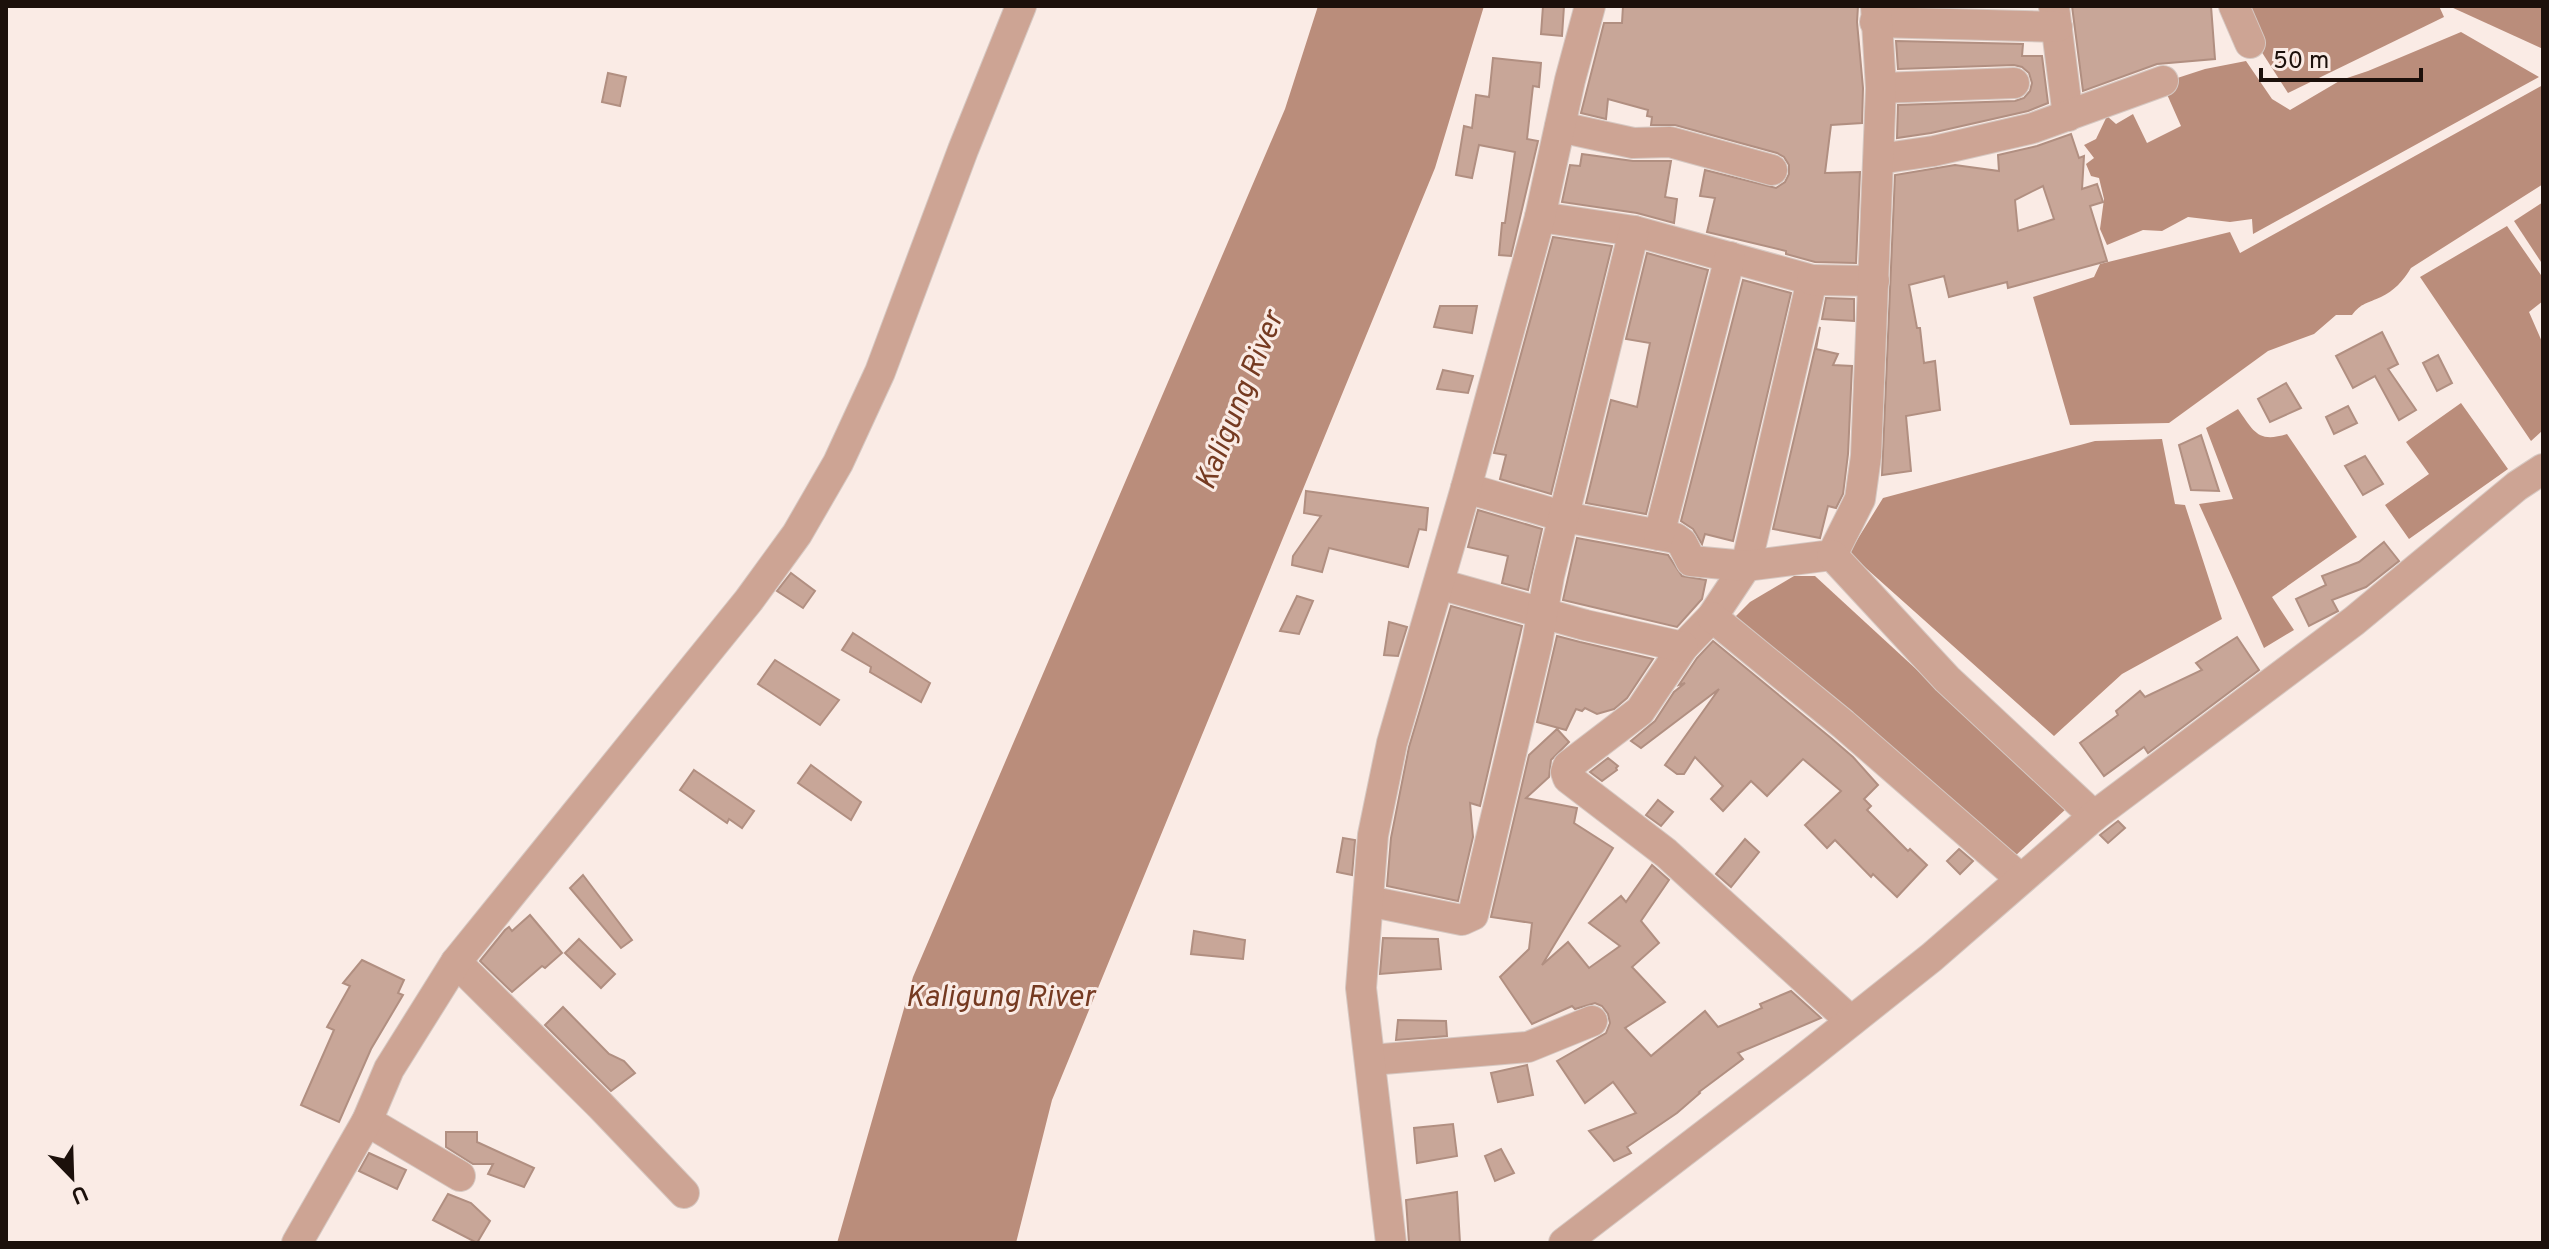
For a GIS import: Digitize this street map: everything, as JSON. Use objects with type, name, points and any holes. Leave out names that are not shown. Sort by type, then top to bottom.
[{"type":"street","points":[[297,1243],[367,1121],[389,1069],[456,962],[749,600],[797,534],[838,463],[880,372],[1021,6]]},
{"type":"street","points":[[1391,1243],[1361,988],[1373,835],[1392,743],[1540,217],[1590,6]]},
{"type":"street","points":[[2234,6],[2250,43]]},
{"type":"street","points":[[1832,555],[1863,488],[1881,88],[1876,14],[2055,16],[2068,116]]},
{"type":"street","points":[[1879,159],[1934,151],[2033,128],[2163,81]]},
{"type":"street","points":[[1881,88],[2014,83]]},
{"type":"street","points":[[1560,127],[1633,143],[1670,142],[1772,170]]},
{"type":"street","points":[[1540,217],[1634,231],[1812,280],[1874,281]]},
{"type":"street","points":[[1368,901],[1462,920],[1473,915],[1634,231]]},
{"type":"street","points":[[1659,535],[1730,257]]},
{"type":"street","points":[[1812,280],[1746,566],[1712,617],[1683,647],[1640,711],[1568,766],[1566,775],[1666,853],[1851,1021]]},
{"type":"street","points":[[1564,1243],[1932,957],[2094,816],[2354,621],[2517,486],[2543,469]]},
{"type":"street","points":[[1466,488],[1565,517],[1659,535],[1682,543],[1691,561],[1746,566],[1832,555]]},
{"type":"street","points":[[1832,555],[1947,679],[2094,816]]},
{"type":"street","points":[[1439,584],[1585,625],[1683,647]]},
{"type":"street","points":[[1712,617],[1855,734],[2021,879]]},
{"type":"street","points":[[456,962],[684,1193]]},
{"type":"street","points":[[1371,1060],[1528,1047],[1592,1021]]},
{"type":"street","points":[[367,1121],[460,1176]]},
{"type":"water","name":"Kaligung River","points":[[1318,6],[1484,6],[1435,168],[1052,1100],[1016,1243],[837,1243],[913,977],[1285,109]]},
{"type":"water","points":[[2240,6],[2439,6],[2444,17],[2288,93],[2254,40]]},
{"type":"water","points":[[2543,6],[2543,49],[2451,7]]},
{"type":"water","points":[[2461,32],[2539,77],[2253,234],[2252,219],[2230,222],[2188,217],[2162,231],[2143,230],[2107,245],[2100,229],[2104,199],[2099,178],[2091,176],[2086,164],[2094,158],[2084,145],[2096,139],[2107,116],[2116,124],[2133,114],[2147,143],[2181,126],[2162,83],[2205,69],[2246,61],[2272,99],[2290,110],[2341,80]]},
{"type":"water","points":[[2543,85],[2543,184],[2411,268],[2386,295],[2362,306],[2352,315],[2336,315],[2314,334],[2268,351],[2169,423],[2070,425],[2033,297],[2094,277],[2100,264],[2230,232],[2240,253]]},
{"type":"water","points":[[2543,202],[2543,265],[2514,221]]},
{"type":"water","points":[[2507,226],[2543,278],[2543,301],[2529,312],[2543,344],[2543,430],[2531,441],[2420,277]]},
{"type":"water","points":[[2461,403],[2508,469],[2409,539],[2385,505],[2429,474],[2406,442]]},
{"type":"water","points":[[2238,409],[2258,434],[2269,437],[2287,434],[2357,537],[2272,597],[2294,630],[2264,648],[2199,504],[2233,499],[2206,428]]},
{"type":"water","points":[[2162,439],[2175,504],[2185,505],[2222,619],[2122,674],[2054,736],[1849,553],[1883,498],[2095,441]]},
{"type":"water","points":[[1794,576],[1815,576],[2067,808],[2014,857],[1729,623],[1750,602]]},
{"type":"building","points":[[1543,6],[1564,6],[1562,36],[1541,34]]},
{"type":"building","points":[[1623,6],[1858,6],[1862,123],[1831,125],[1825,173],[1860,172],[1856,263],[1815,262],[1786,254],[1786,251],[1707,232],[1715,198],[1700,196],[1705,170],[1776,188],[1785,182],[1789,174],[1789,165],[1777,153],[1675,125],[1651,125],[1652,117],[1647,116],[1648,110],[1608,99],[1606,119],[1581,113],[1604,23],[1622,23]]},
{"type":"building","points":[[2072,6],[2211,6],[2215,59],[2157,64],[2083,91]]},
{"type":"building","points":[[1896,41],[2023,44],[2022,56],[2042,56],[2048,103],[2028,111],[1897,138],[1898,105],[2015,101],[2024,98],[2032,83],[2029,73],[2014,65],[1898,69]]},
{"type":"building","points":[[1493,58],[1541,63],[1539,87],[1533,86],[1527,139],[1538,141],[1511,256],[1499,255],[1515,152],[1479,145],[1472,178],[1456,175],[1464,126],[1472,128],[1476,95],[1489,97]]},
{"type":"building","points":[[608,73],[626,77],[620,106],[602,102]]},
{"type":"building","points":[[2071,134],[2079,158],[2084,156],[2082,189],[2097,184],[2103,202],[2090,206],[2107,261],[2008,288],[2007,282],[1949,297],[1944,276],[1909,285],[1917,328],[1920,328],[1924,363],[1935,361],[1940,410],[1906,416],[1911,471],[1882,475],[1895,175],[1955,165],[1999,171],[1998,155]],"holes":[[[2043,186],[2054,219],[2018,231],[2015,200]]]},
{"type":"building","points":[[1582,154],[1633,161],[1671,161],[1665,197],[1677,199],[1674,223],[1637,213],[1562,202],[1570,165],[1580,166]]},
{"type":"building","points":[[1553,237],[1612,246],[1551,494],[1500,479],[1506,455],[1494,453]]},
{"type":"building","points":[[1647,253],[1708,270],[1646,514],[1586,503],[1611,400],[1637,407],[1650,343],[1626,339]]},
{"type":"building","points":[[1743,280],[1791,293],[1733,541],[1705,534],[1702,544],[1693,529],[1681,521]]},
{"type":"building","points":[[1826,298],[1854,299],[1854,321],[1822,319]]},
{"type":"building","points":[[1440,306],[1477,306],[1472,333],[1434,327]]},
{"type":"building","points":[[1820,327],[1816,349],[1838,354],[1833,365],[1852,366],[1843,494],[1836,508],[1828,506],[1820,538],[1773,529]]},
{"type":"building","points":[[2382,332],[2398,364],[2388,369],[2416,410],[2399,420],[2375,376],[2353,388],[2336,356]]},
{"type":"building","points":[[2438,355],[2452,383],[2437,391],[2423,363]]},
{"type":"building","points":[[1443,370],[1473,376],[1468,393],[1437,389]]},
{"type":"building","points":[[2286,383],[2301,408],[2270,422],[2258,399]]},
{"type":"building","points":[[2348,406],[2357,423],[2334,434],[2326,417]]},
{"type":"building","points":[[2201,435],[2219,491],[2191,490],[2179,445]]},
{"type":"building","points":[[2365,456],[2383,484],[2363,495],[2345,466]]},
{"type":"building","points":[[1306,491],[1428,508],[1426,530],[1419,529],[1408,567],[1329,548],[1322,572],[1292,565],[1293,556],[1321,516],[1304,513]]},
{"type":"building","points":[[1478,510],[1542,529],[1528,590],[1502,583],[1508,556],[1468,547]]},
{"type":"building","points":[[1577,538],[1668,555],[1682,576],[1706,580],[1702,599],[1677,627],[1563,600]]},
{"type":"building","points":[[2384,542],[2399,561],[2366,587],[2332,600],[2338,611],[2309,626],[2296,599],[2326,585],[2322,576],[2359,562]]},
{"type":"building","points":[[791,573],[815,591],[803,608],[777,591]]},
{"type":"building","points":[[1297,596],[1313,601],[1299,634],[1280,631]]},
{"type":"building","points":[[1451,606],[1522,626],[1480,806],[1470,803],[1473,837],[1458,901],[1387,886],[1391,838],[1409,747]]},
{"type":"building","points":[[1389,622],[1407,627],[1398,656],[1384,655]]},
{"type":"building","points":[[853,633],[930,683],[921,702],[870,672],[871,667],[842,650]]},
{"type":"building","points":[[1557,636],[1653,659],[1627,698],[1614,709],[1597,714],[1585,708],[1582,711],[1576,709],[1566,730],[1537,722]]},
{"type":"building","points":[[2237,637],[2259,670],[2148,753],[2144,747],[2104,776],[2080,743],[2118,715],[2116,711],[2140,691],[2145,697],[2202,670],[2196,663]]},
{"type":"building","points":[[1713,641],[1853,757],[1878,785],[1864,799],[1871,806],[1867,810],[1908,851],[1910,849],[1927,865],[1897,897],[1873,874],[1871,877],[1835,840],[1827,848],[1805,825],[1841,791],[1803,759],[1767,796],[1751,781],[1723,811],[1711,799],[1723,786],[1695,757],[1684,774],[1677,774],[1665,765],[1719,689],[1641,748],[1631,741],[1655,721],[1674,692],[1685,683],[1679,685],[1697,658]]},
{"type":"building","points":[[775,660],[839,700],[820,725],[758,684]]},
{"type":"building","points":[[1557,729],[1569,742],[1551,760],[1549,777],[1526,798],[1577,808],[1574,823],[1613,848],[1542,965],[1568,942],[1589,968],[1620,946],[1589,923],[1621,896],[1626,902],[1652,865],[1669,880],[1641,921],[1659,943],[1632,967],[1665,1002],[1625,1028],[1651,1056],[1705,1011],[1718,1027],[1762,1008],[1760,1004],[1791,991],[1821,1018],[1738,1053],[1743,1059],[1677,1113],[1627,1147],[1631,1153],[1614,1161],[1589,1131],[1636,1113],[1613,1082],[1585,1103],[1557,1061],[1606,1033],[1610,1023],[1608,1014],[1595,1003],[1575,1009],[1572,1006],[1532,1024],[1500,977],[1529,949],[1532,923],[1491,917],[1529,755]]},
{"type":"building","points":[[1608,758],[1618,766],[1617,770],[1602,781],[1590,772]]},
{"type":"building","points":[[811,765],[861,802],[851,820],[798,783]]},
{"type":"building","points":[[694,770],[754,811],[742,828],[729,819],[727,823],[680,790]]},
{"type":"building","points":[[1658,800],[1673,812],[1661,826],[1646,815]]},
{"type":"building","points":[[2118,821],[2125,828],[2108,843],[2100,835]]},
{"type":"building","points":[[1343,838],[1355,840],[1352,875],[1337,872]]},
{"type":"building","points":[[1745,839],[1759,852],[1731,887],[1716,874]]},
{"type":"building","points":[[1959,849],[1973,861],[1960,874],[1947,861]]},
{"type":"building","points":[[583,875],[632,940],[621,948],[570,888]]},
{"type":"building","points":[[530,915],[562,953],[512,992],[480,961],[505,930],[509,927],[512,931]]},
{"type":"building","points":[[1194,931],[1245,940],[1243,959],[1191,954]]},
{"type":"building","points":[[1383,938],[1438,939],[1441,969],[1380,974]]},
{"type":"building","points":[[579,939],[615,974],[601,988],[565,953]]},
{"type":"building","points":[[362,960],[404,980],[398,993],[403,995],[371,1049],[339,1122],[301,1105],[334,1030],[327,1027],[350,986],[343,983]]},
{"type":"building","points":[[563,1007],[609,1054],[624,1061],[635,1073],[611,1091],[545,1025]]},
{"type":"building","points":[[1398,1020],[1446,1021],[1447,1036],[1396,1040]]},
{"type":"building","points":[[1527,1065],[1533,1095],[1498,1102],[1491,1073]]},
{"type":"building","points":[[1453,1124],[1457,1156],[1417,1163],[1414,1128]]},
{"type":"building","points":[[446,1132],[477,1132],[477,1142],[534,1168],[524,1187],[488,1174],[493,1164],[473,1164],[446,1147]]},
{"type":"building","points":[[1501,1149],[1514,1173],[1495,1181],[1485,1156]]},
{"type":"building","points":[[369,1153],[406,1170],[397,1189],[359,1171]]},
{"type":"building","points":[[1457,1192],[1460,1243],[1409,1243],[1406,1200]]},
{"type":"building","points":[[448,1194],[471,1203],[490,1221],[477,1243],[433,1220]]}]
